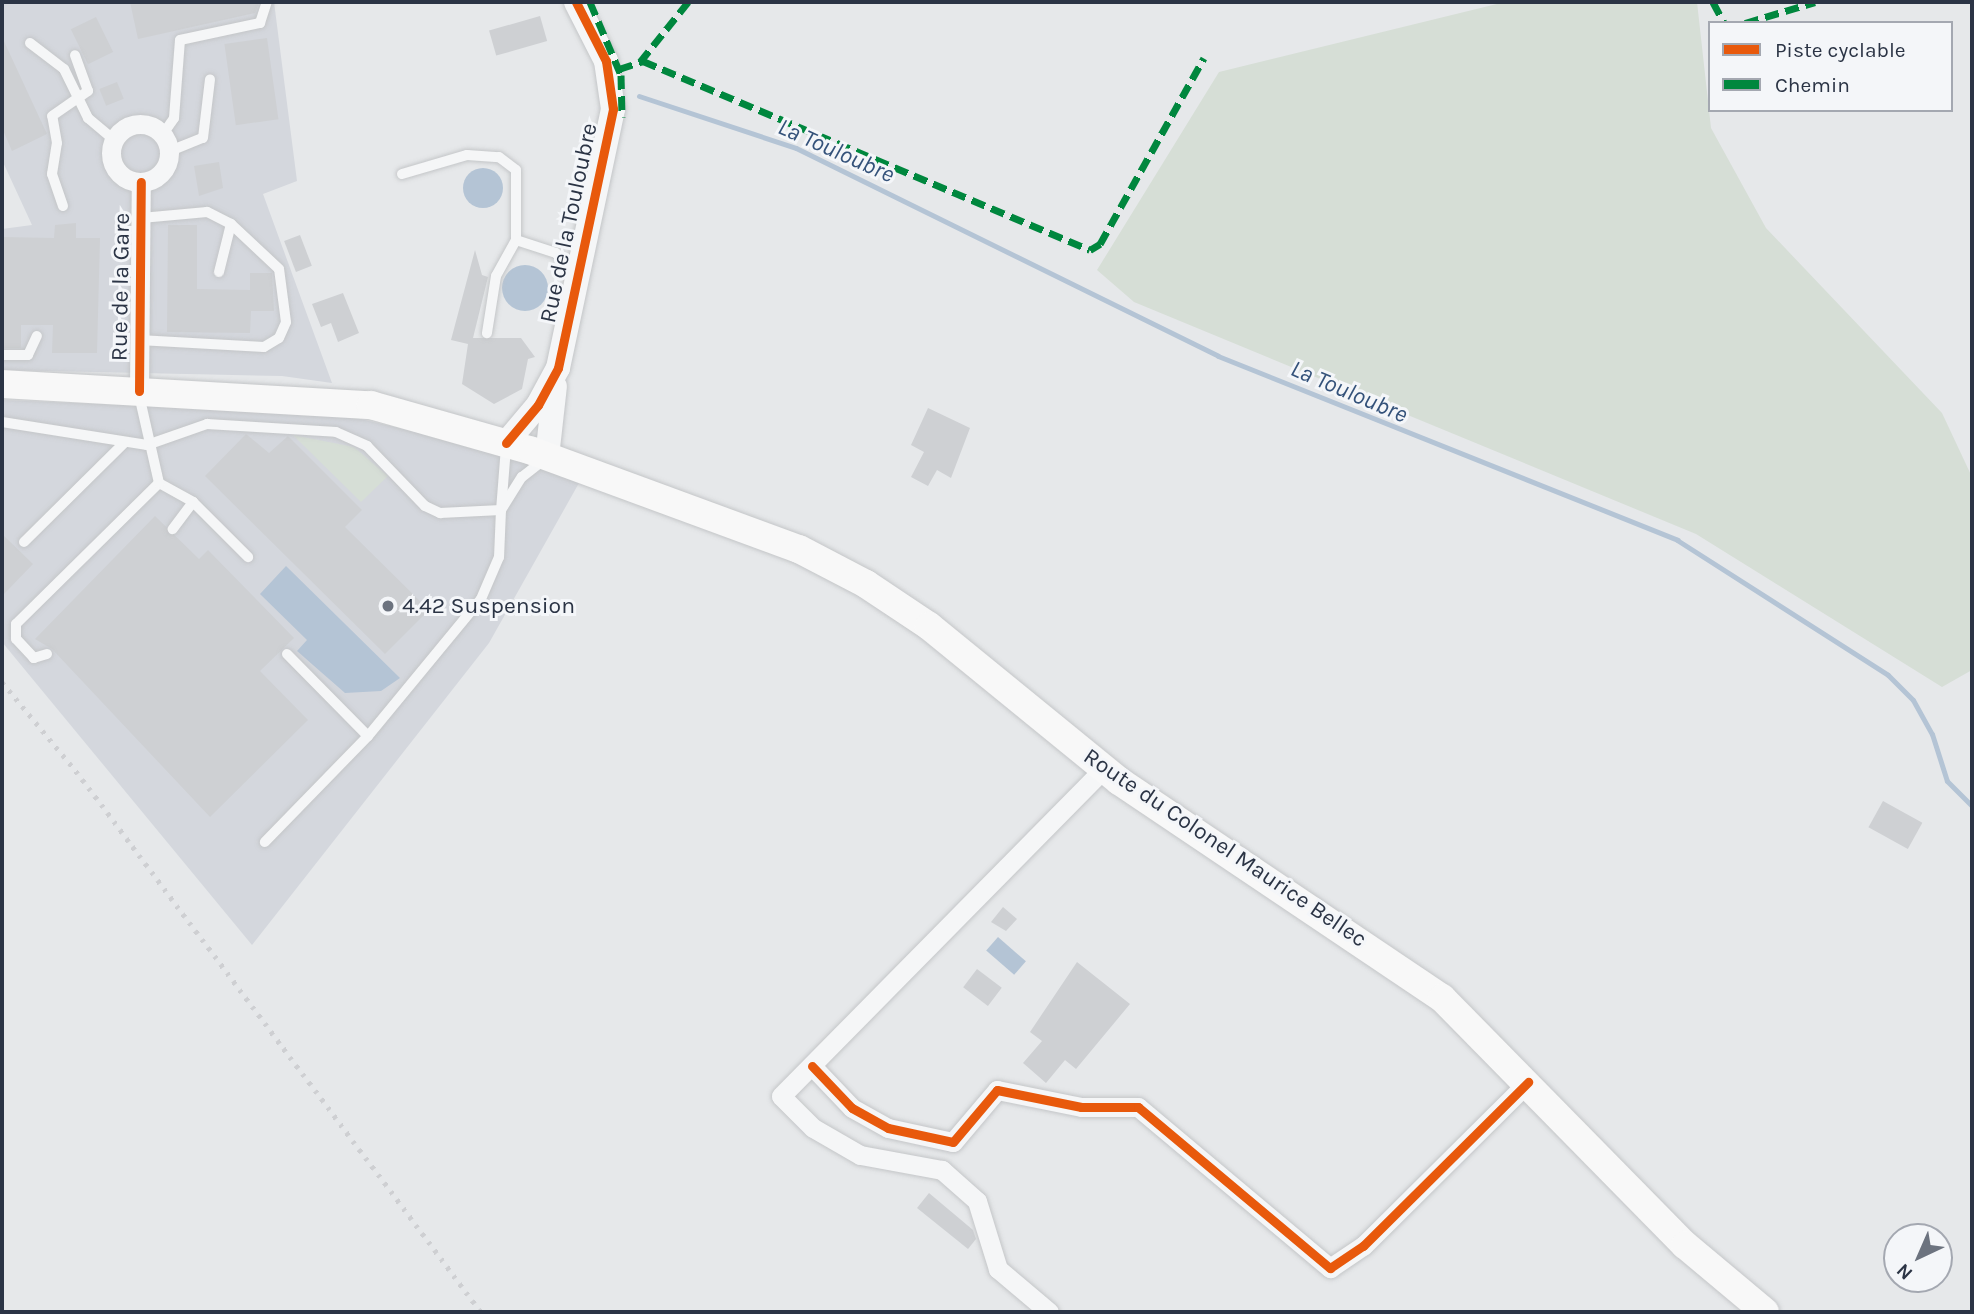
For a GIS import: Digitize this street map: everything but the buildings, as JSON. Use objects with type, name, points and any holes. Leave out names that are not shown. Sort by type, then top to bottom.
[{"type":"main road","name":"Rue de la Gare","points":[[2,384],[371,405],[543,456]]},
{"type":"main road","name":"Route du Colonel Maurice Bellec","points":[[543,456],[800,549],[866,583],[929,626],[1102,769],[1387,955],[1442,999],[1528,1082],[1685,1245],[1765,1312]]},
{"type":"street","name":"Rue de la Touloubre","points":[[506,443],[538,405],[558,368],[613,85],[576,2]]},
{"type":"street","points":[[137,124],[166,142],[159,176],[141,183],[116,169],[114,140],[137,124]]},
{"type":"street","name":"Rue de la Gare","points":[[139,391],[141,183]]},
{"type":"street","points":[[543,456],[558,368]]},
{"type":"street","points":[[1049,1312],[998,1269],[977,1201],[942,1170],[860,1155],[813,1128],[781,1096],[1102,769]]},
{"type":"street","points":[[812,1066],[852,1108],[887,1128],[953,1142],[997,1090],[1081,1107],[1138,1107],[1330,1268],[1383,1228],[1528,1082]]},
{"type":"lane","points":[[210,79],[202,138],[166,142],[174,118],[180,40],[260,23],[267,2]]},
{"type":"lane","points":[[30,43],[64,69],[92,123],[114,140]]},
{"type":"lane","points":[[63,206],[52,174],[57,143],[52,116],[78,98],[89,86],[75,55]]},
{"type":"lane","points":[[402,174],[467,155],[507,160],[520,180],[516,240],[496,276],[487,333]]},
{"type":"lane","points":[[139,340],[264,347],[279,338],[286,322],[279,269],[231,224],[207,212],[141,218]]},
{"type":"lane","points":[[219,272],[231,224]]},
{"type":"lane","points":[[516,240],[556,253],[583,247]]},
{"type":"lane","points":[[556,253],[577,277]]},
{"type":"lane","points":[[2,355],[28,355],[37,336]]},
{"type":"lane","points":[[139,391],[147,445],[159,483],[193,502],[248,557]]},
{"type":"lane","points":[[2,422],[147,445],[207,424],[336,432],[367,446],[432,509],[501,510]]},
{"type":"lane","points":[[23,542],[125,442]]},
{"type":"lane","points":[[265,842],[368,736],[481,599],[499,557],[506,443]]},
{"type":"lane","points":[[501,510],[522,477],[543,456]]},
{"type":"lane","points":[[47,654],[34,658],[16,639],[16,624],[159,483]]},
{"type":"lane","points":[[173,530],[193,502]]},
{"type":"lane","points":[[286,654],[368,736]]},
{"type":"shaded area","points":[[274,2],[297,181],[263,194],[332,383],[282,376],[2,370],[2,229],[32,225],[2,160],[2,3]]},
{"type":"shaded area","points":[[1505,2],[1697,2],[1711,128],[1766,228],[1942,413],[1972,477],[1972,670],[1942,687],[1696,534],[1134,302],[1097,270],[1219,72]]},
{"type":"shaded area","points":[[2,400],[339,414],[497,451],[579,483],[489,643],[252,945],[2,642]]},
{"type":"shaded area","points":[[293,435],[354,447],[388,476],[361,502]]},
{"type":"water","points":[[483,168],[497,174],[503,188],[497,202],[483,208],[469,202],[463,188],[469,174]]},
{"type":"water","points":[[525,265],[541,272],[548,288],[541,304],[525,311],[509,304],[502,288],[509,272]]},
{"type":"water","points":[[286,566],[400,678],[381,691],[345,693],[297,651],[307,640],[260,594]]},
{"type":"water","points":[[998,937],[1026,961],[1014,975],[986,951]]},
{"type":"waterway","name":"La Touloubre","points":[[639,96],[796,148],[1218,356],[1677,540],[1888,675],[1913,700],[1932,734],[1947,781],[1972,806]]},
{"type":"railway","points":[[2,682],[76,771],[481,1312]]},
{"type":"marked path","points":[[590,2],[621,75],[622,117]]},
{"type":"marked path","points":[[640,62],[688,2]]},
{"type":"marked path","points":[[1713,2],[1723,21]]},
{"type":"marked path","points":[[1752,21],[1815,2]]},
{"type":"marked path","points":[[619,69],[643,61],[1090,250],[1100,244],[1204,58]]},
{"type":"cycle path","points":[[506,443],[538,405],[558,368],[613,109],[606,61],[576,2]]},
{"type":"cycle path","points":[[139,391],[141,182]]},
{"type":"cycle path","points":[[812,1066],[852,1108],[888,1128],[953,1142],[997,1090],[1081,1107],[1138,1107],[1330,1268],[1363,1246],[1528,1082]]},
{"type":"place","name":"4.42 Suspension","points":[[388,606]]}]
